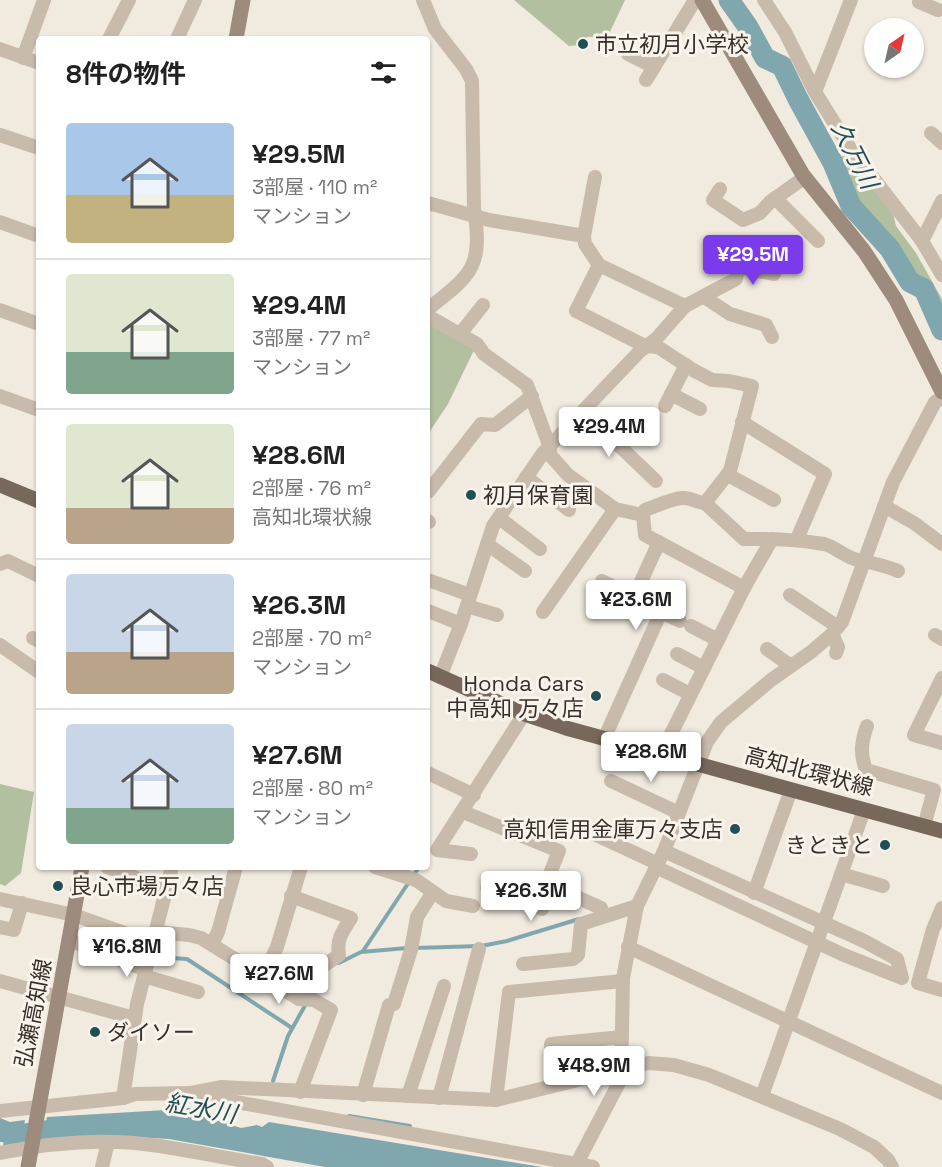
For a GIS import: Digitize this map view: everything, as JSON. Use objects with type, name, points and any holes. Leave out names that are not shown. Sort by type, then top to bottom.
[{"type":"main road","points":[[0,485],[36,500]]},
{"type":"main road","name":"高知北環状線","points":[[434,674],[524,714],[604,739],[942,831]]},
{"type":"street","points":[[24,58],[44,0]]},
{"type":"street","points":[[111,36],[129,0]]},
{"type":"street","points":[[178,36],[195,0]]},
{"type":"street","points":[[237,36],[243,0]]},
{"type":"street","points":[[423,0],[435,29],[466,69],[472,81],[476,258],[468,276],[430,307]]},
{"type":"street","points":[[646,80],[694,0]]},
{"type":"street","points":[[702,0],[805,177],[864,251],[896,300],[942,392]]},
{"type":"street","points":[[764,0],[785,32],[816,92],[850,148],[922,241],[942,275]]},
{"type":"street","points":[[816,92],[851,0]]},
{"type":"street","points":[[0,50],[36,62]]},
{"type":"street","points":[[628,54],[654,67]]},
{"type":"street","points":[[931,133],[942,143]]},
{"type":"street","points":[[0,135],[36,147]]},
{"type":"street","points":[[595,177],[584,236],[585,244],[599,265],[685,306]]},
{"type":"street","points":[[720,189],[713,200],[743,220],[760,213],[775,198],[805,177]]},
{"type":"street","points":[[775,198],[818,241]]},
{"type":"street","points":[[922,241],[942,201]]},
{"type":"street","points":[[430,203],[475,216],[584,236]]},
{"type":"street","points":[[0,222],[36,235]]},
{"type":"street","points":[[434,674],[461,624],[487,544],[499,518],[549,445],[645,346],[657,338],[685,306],[736,279],[740,251]]},
{"type":"street","points":[[599,265],[576,311],[645,346],[658,347],[712,380],[752,386],[728,475],[705,503]]},
{"type":"street","points":[[738,267],[774,274]]},
{"type":"street","points":[[704,297],[730,314],[766,325],[772,337]]},
{"type":"street","points":[[460,334],[483,304]]},
{"type":"street","points":[[0,310],[36,323]]},
{"type":"street","points":[[430,317],[477,344],[484,354],[527,385],[551,456],[568,475],[615,509],[643,515]]},
{"type":"street","points":[[686,365],[668,400],[700,409]]},
{"type":"street","points":[[0,396],[36,409]]},
{"type":"street","points":[[430,489],[481,424],[495,425],[532,396]]},
{"type":"street","points":[[575,1166],[622,1074],[623,981],[637,906],[664,850],[707,742],[721,722],[835,631],[865,560],[896,476],[935,402],[942,398]]},
{"type":"street","points":[[583,411],[656,481]]},
{"type":"street","points":[[742,422],[825,474],[797,539]]},
{"type":"street","points":[[728,475],[774,500]]},
{"type":"street","points":[[526,477],[569,510]]},
{"type":"street","points":[[744,588],[644,534],[645,510],[682,498],[692,499],[705,503],[744,539],[797,539],[807,543],[825,545],[856,560],[865,560],[898,571]]},
{"type":"street","points":[[884,506],[914,523],[942,544]]},
{"type":"street","points":[[543,612],[615,509]]},
{"type":"street","points":[[499,518],[540,549]]},
{"type":"street","points":[[661,754],[744,588],[772,539]]},
{"type":"street","points":[[634,597],[658,542]]},
{"type":"street","points":[[487,544],[525,571]]},
{"type":"street","points":[[1,566],[8,561],[36,575]]},
{"type":"street","points":[[430,581],[497,615]]},
{"type":"street","points":[[602,581],[718,640]]},
{"type":"street","points":[[790,596],[835,631],[838,646],[836,653]]},
{"type":"street","points":[[430,612],[461,624]]},
{"type":"street","points":[[604,739],[662,612]]},
{"type":"street","points":[[0,645],[36,670]]},
{"type":"street","points":[[767,649],[791,666]]},
{"type":"street","points":[[677,654],[704,668]]},
{"type":"street","points":[[942,678],[914,735],[942,743]]},
{"type":"street","points":[[663,680],[690,694]]},
{"type":"street","points":[[471,854],[437,850],[524,714]]},
{"type":"street","points":[[867,726],[861,740],[861,757],[866,770],[934,789],[924,826]]},
{"type":"street","points":[[430,774],[474,795]]},
{"type":"street","points":[[611,781],[678,813]]},
{"type":"street","points":[[754,893],[790,790]]},
{"type":"street","points":[[762,1096],[864,810]]},
{"type":"street","points":[[463,812],[559,851],[549,876],[552,886],[542,909],[488,888]]},
{"type":"street","points":[[579,827],[657,864],[662,870],[854,960],[861,960],[902,978],[897,959],[864,941],[754,893],[664,850]]},
{"type":"street","name":"弘瀬高知線","points":[[28,1167],[82,870]]},
{"type":"street","points":[[115,870],[166,889]]},
{"type":"street","points":[[123,1098],[134,1018],[171,870]]},
{"type":"street","points":[[212,944],[218,932],[235,870]]},
{"type":"street","points":[[263,976],[277,947],[300,870]]},
{"type":"street","points":[[384,870],[411,879],[446,901],[473,906]]},
{"type":"street","points":[[841,874],[883,886]]},
{"type":"street","points":[[552,886],[601,908]]},
{"type":"street","points":[[363,1095],[389,1005],[394,1004],[411,950],[417,916],[433,892]]},
{"type":"street","points":[[291,896],[351,918],[340,935],[337,945],[339,955],[319,969],[306,999]]},
{"type":"street","points":[[0,899],[74,915],[154,937],[189,935],[201,938],[263,976],[331,1010],[300,1092]]},
{"type":"street","points":[[0,927],[14,930],[22,903]]},
{"type":"street","points":[[523,964],[584,956],[581,924],[637,906]]},
{"type":"street","points":[[942,908],[933,929],[918,983],[942,990]]},
{"type":"street","points":[[69,940],[145,973],[198,992]]},
{"type":"street","points":[[628,947],[942,1093]]},
{"type":"street","points":[[439,1098],[479,950]]},
{"type":"street","points":[[0,981],[134,1018]]},
{"type":"street","points":[[496,1100],[508,992],[623,981]]},
{"type":"street","points":[[408,1096],[444,986]]},
{"type":"street","points":[[554,1085],[551,1044],[622,1037]]},
{"type":"street","points":[[0,1112],[38,1110],[123,1098],[135,1094],[190,1093],[221,1087],[496,1100],[554,1085],[622,1074],[648,1063],[674,1065],[709,1075],[840,1129],[874,1147],[892,1167]]},
{"type":"street","points":[[190,1093],[575,1166],[593,1167]]},
{"type":"street","points":[[102,1167],[108,1143]]},
{"type":"street","points":[[0,1153],[32,1144],[150,1145],[261,1164],[267,1167]]},
{"type":"green space","name":"市立初月小学校","points":[[514,0],[625,0],[608,36],[587,37],[582,45],[569,46]]},
{"type":"green space","points":[[848,152],[892,209],[896,226],[916,253],[942,299],[942,315],[923,279],[922,284],[912,276],[896,246],[879,230],[852,197],[843,179],[840,158]]},
{"type":"green space","points":[[430,322],[475,348],[448,404],[430,431]]},
{"type":"green space","points":[[0,784],[34,792],[21,873],[5,886],[0,884]]},
{"type":"water","points":[[168,1104],[199,1110],[203,1116],[241,1128],[257,1125],[262,1127],[269,1122],[542,1167],[325,1167],[169,1139],[99,1135],[43,1140],[47,1117],[166,1110],[170,1107]]},
{"type":"water","points":[[0,1118],[10,1122],[25,1120],[20,1145],[2,1149],[4,1141],[0,1141]]},
{"type":"waterway","name":"久万川","points":[[729,0],[748,27],[765,58],[782,66],[833,163],[851,206],[890,249],[910,282],[924,289],[942,330]]},
{"type":"waterway","points":[[363,951],[417,870]]},
{"type":"waterway","points":[[415,948],[481,946],[507,941],[579,919]]},
{"type":"waterway","points":[[339,963],[361,952],[407,948]]},
{"type":"waterway","points":[[155,953],[155,957],[187,959],[292,1028]]},
{"type":"waterway","points":[[273,1081],[288,1036],[307,1002]]},
{"type":"waterway","points":[[349,1116],[410,1126]]},
{"type":"waterway","name":"紅水川","points":[[0,1131],[19,1135],[73,1127]]},
{"type":"place","name":"市立初月小学校","points":[[583,44]]},
{"type":"place","name":"初月保育園","points":[[471,495]]},
{"type":"place","name":"Honda Cars 中高知 万々店","points":[[596,696]]},
{"type":"place","name":"高知信用金庫万々支店","points":[[735,829]]},
{"type":"place","name":"きときと","points":[[885,845]]},
{"type":"place","name":"良心市場万々店","points":[[58,886]]},
{"type":"place","name":"ダイソー","points":[[95,1032]]}]
